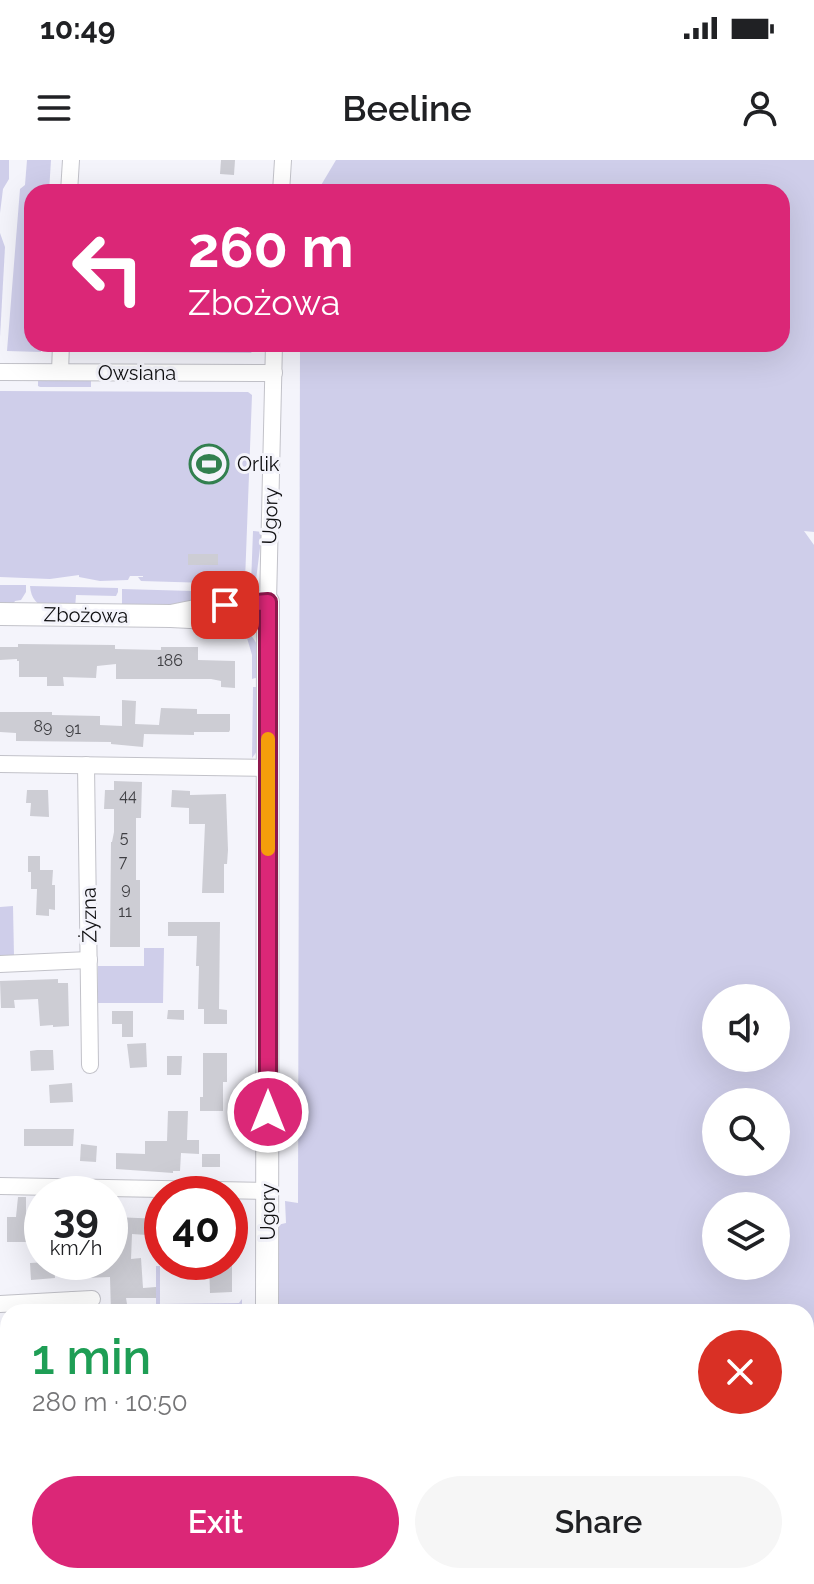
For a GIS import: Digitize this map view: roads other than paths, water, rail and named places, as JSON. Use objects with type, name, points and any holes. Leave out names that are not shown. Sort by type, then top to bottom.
[{"type":"street","points":[[70,184],[71,160]]},
{"type":"street","points":[[282,184],[283,160]]},
{"type":"street","points":[[60,372],[61,352]]},
{"type":"street","name":"Ugory","points":[[267,1304],[268,612],[274,352]]},
{"type":"street","name":"Owsiana","points":[[0,372],[274,373]]},
{"type":"street","name":"Zbożowa","points":[[0,614],[171,616],[225,605],[268,612]]},
{"type":"street","points":[[0,764],[269,768]]},
{"type":"street","name":"Żyzna","points":[[86,765],[90,1065]]},
{"type":"street","points":[[0,964],[89,960]]},
{"type":"street","points":[[0,1186],[268,1191]]},
{"type":"street","points":[[78,1304],[92,1299]]},
{"type":"place","name":"Orlik","points":[[209,464]]}]
